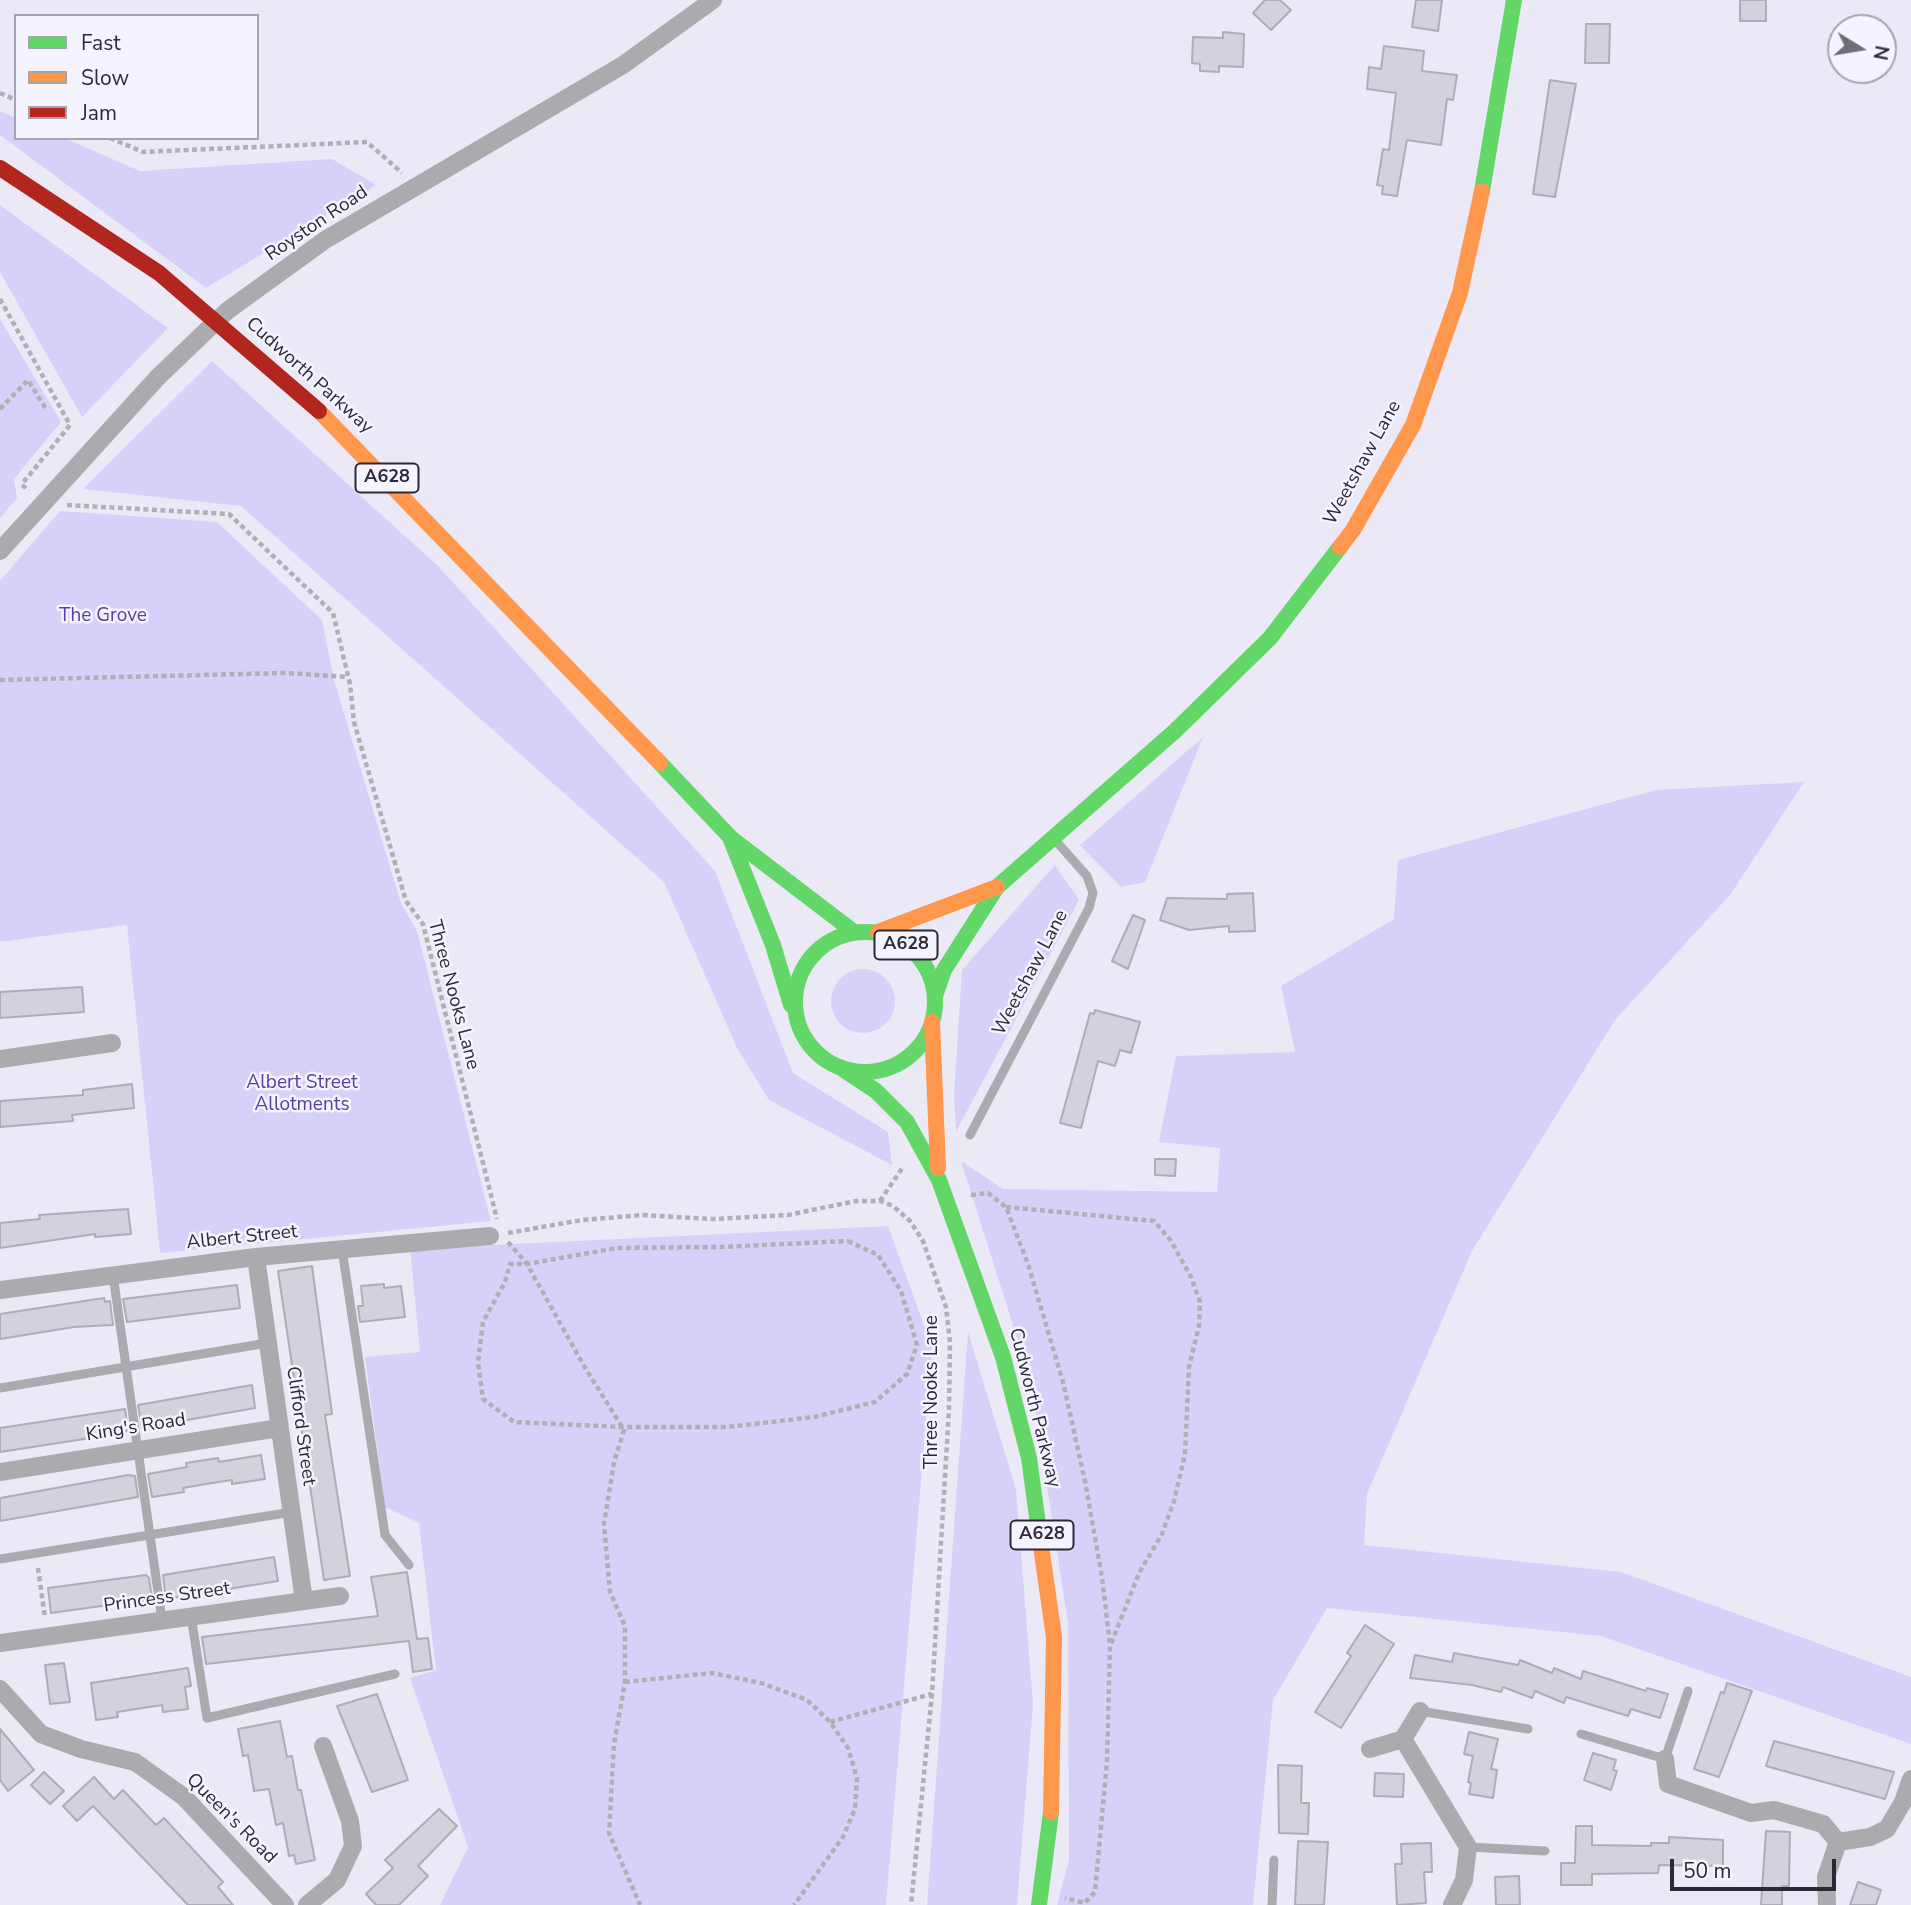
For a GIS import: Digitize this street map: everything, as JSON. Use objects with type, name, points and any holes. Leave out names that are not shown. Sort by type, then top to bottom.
[{"type":"main road","name":"Weetshaw Lane","points":[[935,996],[944,970],[996,887],[1175,731],[1270,638],[1353,530],[1413,425],[1460,293],[1484,183],[1514,0]]},
{"type":"main road","name":"Cudworth Parkway","points":[[0,168],[159,273],[337,426],[730,838],[854,932]]},
{"type":"main road","name":"Cudworth Parkway","points":[[730,838],[773,945],[796,1021],[806,1042],[823,1059],[876,1091],[907,1122],[939,1180],[1003,1357],[1028,1458],[1054,1637],[1052,1801],[1040,1898]]},
{"type":"main road","name":"Weetshaw Lane","points":[[878,932],[996,887]]},
{"type":"main road","name":"Cudworth Parkway","points":[[796,1021],[794,997],[800,973],[813,954],[832,939],[854,932],[878,932],[900,940],[917,955],[930,974],[935,996],[932,1022],[933,1115],[939,1180]]},
{"type":"main road","name":"Cudworth Parkway","points":[[844,1070],[866,1073],[898,1063],[923,1042],[932,1022]]},
{"type":"street","name":"Royston Road","points":[[0,551],[158,377],[227,311],[325,240],[624,65],[713,0]]},
{"type":"street","points":[[0,1059],[112,1043]]},
{"type":"street","name":"Albert Street","points":[[0,1290],[113,1273],[256,1257],[495,1235]]},
{"type":"street","name":"Clifford Street","points":[[256,1257],[304,1601]]},
{"type":"street","name":"King's Road","points":[[0,1472],[279,1428]]},
{"type":"street","name":"Princess Street","points":[[0,1643],[340,1595]]},
{"type":"street","name":"Queen's Road","points":[[0,1689],[41,1734],[81,1749],[135,1762],[184,1797],[285,1905]]},
{"type":"street","points":[[1370,1749],[1403,1738],[1420,1711]]},
{"type":"street","points":[[1403,1738],[1468,1847],[1464,1880],[1452,1905]]},
{"type":"street","points":[[307,1905],[337,1880],[353,1846],[350,1821],[323,1746]]},
{"type":"street","points":[[1665,1759],[1668,1784],[1751,1813],[1774,1810],[1823,1824],[1838,1842]]},
{"type":"street","points":[[1838,1842],[1870,1837],[1887,1829],[1903,1802],[1911,1779]]},
{"type":"street","points":[[1827,1905],[1826,1877],[1838,1842]]},
{"type":"lane","name":"Weetshaw Lane","points":[[970,1135],[1089,908],[1093,893],[1087,876],[1052,836]]},
{"type":"lane","points":[[342,1249],[385,1535],[409,1565]]},
{"type":"lane","points":[[113,1273],[162,1620]]},
{"type":"lane","points":[[0,1388],[267,1343]]},
{"type":"lane","points":[[0,1559],[292,1512]]},
{"type":"lane","points":[[191,1616],[207,1718],[395,1674]]},
{"type":"lane","points":[[1581,1734],[1665,1759],[1688,1691]]},
{"type":"lane","points":[[1420,1711],[1528,1729]]},
{"type":"lane","points":[[1468,1847],[1545,1851]]},
{"type":"lane","points":[[1272,1905],[1275,1860]]},
{"type":"path","points":[[115,140],[143,152],[367,142],[414,186]]},
{"type":"path","points":[[0,299],[70,425],[22,484],[42,504]]},
{"type":"path","points":[[0,409],[28,380],[46,409]]},
{"type":"path","name":"Three Nooks Lane","points":[[42,504],[229,514],[333,613],[350,684],[354,722],[406,901],[423,924],[495,1235]]},
{"type":"path","points":[[0,680],[285,673],[348,677]]},
{"type":"path","points":[[495,1235],[582,1220],[643,1214],[713,1219],[788,1215],[856,1201],[880,1201],[902,1168],[923,1153]]},
{"type":"path","points":[[946,1199],[988,1193],[1006,1207],[1028,1264],[1063,1382],[1088,1495],[1110,1645],[1107,1761],[1096,1892],[1085,1903],[1040,1898]]},
{"type":"path","name":"Three Nooks Lane","points":[[880,1201],[894,1206],[910,1221],[923,1241],[946,1307],[950,1342],[949,1409],[932,1694],[911,1905]]},
{"type":"path","points":[[1006,1207],[1154,1221],[1171,1241],[1191,1277],[1200,1302],[1199,1326],[1189,1367],[1185,1454],[1174,1501],[1162,1534],[1131,1592],[1110,1645]]},
{"type":"path","points":[[495,1235],[527,1264],[583,1366],[624,1430],[614,1462],[604,1524],[610,1592],[625,1626],[625,1682],[614,1744],[609,1833],[640,1905]]},
{"type":"path","points":[[848,1241],[878,1255],[901,1291],[917,1345],[908,1374],[875,1402],[814,1417],[728,1427],[514,1422],[483,1399],[478,1363],[482,1322],[505,1282],[510,1264],[527,1264],[617,1248],[721,1247],[848,1241]]},
{"type":"path","points":[[36,1553],[48,1636]]},
{"type":"path","points":[[625,1682],[712,1673],[761,1683],[807,1700],[830,1722],[848,1748],[857,1778],[855,1810],[843,1838],[794,1905]]},
{"type":"path","points":[[830,1722],[932,1694]]},
{"type":"green space","points":[[0,111],[14,117],[14,140],[69,140],[140,171],[332,159],[376,185],[206,288],[0,135]]},
{"type":"green space","points":[[0,205],[168,328],[82,417],[0,272]]},
{"type":"green space","points":[[0,319],[61,422],[14,479],[17,498],[0,518]]},
{"type":"green space","points":[[212,361],[438,566],[715,871],[793,1073],[888,1132],[892,1165],[769,1100],[737,1048],[664,882],[241,506],[83,489]]},
{"type":"green space","points":[[60,511],[217,522],[322,620],[334,680],[401,903],[417,931],[491,1221],[160,1253],[127,925],[0,942],[0,581]]},
{"type":"green space","points":[[1203,737],[1145,882],[1121,887],[1080,845]]},
{"type":"green space","points":[[1804,782],[1730,895],[1615,1020],[1472,1251],[1367,1494],[1364,1545],[1621,1572],[1911,1677],[1911,1744],[1601,1636],[1327,1608],[1273,1700],[1253,1905],[1057,1905],[1069,1860],[1068,1623],[1031,1382],[961,1161],[1003,1189],[1217,1192],[1220,1148],[1159,1142],[1176,1056],[1295,1052],[1281,986],[1394,919],[1398,860],[1656,790]]},
{"type":"green space","points":[[1055,865],[1079,900],[956,1132],[954,1095],[962,970]]},
{"type":"green space","points":[[863,969],[886,978],[895,1001],[886,1024],[863,1033],[840,1024],[831,1001],[840,978]]},
{"type":"green space","points":[[888,1226],[932,1347],[886,1905],[440,1905],[468,1847],[410,1678],[436,1670],[419,1523],[385,1507],[365,1357],[420,1352],[410,1249]]},
{"type":"green space","points":[[968,1332],[1016,1489],[1033,1704],[1017,1905],[927,1905]]},
{"type":"building","points":[[1265,0],[1280,0],[1291,10],[1271,30],[1253,13]]},
{"type":"building","points":[[1416,0],[1442,0],[1438,31],[1412,27]]},
{"type":"building","points":[[1740,0],[1766,0],[1766,21],[1740,21]]},
{"type":"building","points":[[1586,24],[1610,24],[1609,63],[1585,63]]},
{"type":"building","points":[[1223,32],[1244,34],[1243,67],[1219,66],[1219,72],[1200,71],[1200,64],[1192,63],[1193,37],[1223,38]]},
{"type":"building","points":[[1384,46],[1424,51],[1422,71],[1457,75],[1453,100],[1447,99],[1441,145],[1407,140],[1397,196],[1382,194],[1383,186],[1377,185],[1383,149],[1389,150],[1396,93],[1367,89],[1369,67],[1381,69]]},
{"type":"building","points":[[1550,80],[1576,84],[1555,197],[1533,194]]},
{"type":"building","points":[[1253,893],[1255,931],[1229,932],[1229,926],[1189,930],[1160,920],[1167,898],[1227,899],[1227,894]]},
{"type":"building","points":[[1133,915],[1145,920],[1128,969],[1112,961]]},
{"type":"building","points":[[82,987],[84,1012],[0,1018],[0,992]]},
{"type":"building","points":[[1095,1010],[1140,1022],[1131,1053],[1120,1050],[1115,1066],[1098,1061],[1081,1128],[1060,1123],[1090,1013],[1094,1014]]},
{"type":"building","points":[[132,1084],[134,1108],[72,1115],[73,1121],[0,1127],[0,1101],[83,1095],[83,1090]]},
{"type":"building","points":[[1155,1159],[1176,1159],[1175,1176],[1155,1175]]},
{"type":"building","points":[[128,1209],[131,1234],[95,1237],[95,1234],[0,1248],[0,1223],[40,1219],[39,1215]]},
{"type":"building","points":[[312,1266],[332,1414],[325,1415],[350,1576],[324,1580],[278,1271]]},
{"type":"building","points":[[384,1284],[384,1288],[401,1286],[405,1317],[360,1322],[358,1306],[363,1306],[361,1286]]},
{"type":"building","points":[[237,1285],[240,1308],[127,1322],[123,1299]]},
{"type":"building","points":[[104,1298],[105,1302],[110,1301],[113,1325],[74,1327],[0,1339],[0,1314]]},
{"type":"building","points":[[252,1385],[255,1408],[142,1428],[138,1405]]},
{"type":"building","points":[[125,1409],[128,1430],[123,1433],[0,1452],[0,1428]]},
{"type":"building","points":[[261,1455],[265,1479],[232,1484],[232,1480],[206,1484],[183,1488],[184,1492],[152,1497],[148,1474],[187,1467],[186,1463],[218,1458],[219,1462]]},
{"type":"building","points":[[128,1475],[135,1476],[138,1497],[0,1521],[0,1498]]},
{"type":"building","points":[[274,1557],[278,1581],[166,1599],[163,1575]]},
{"type":"building","points":[[407,1572],[417,1639],[428,1638],[432,1669],[413,1672],[409,1641],[206,1664],[202,1637],[378,1616],[371,1577]]},
{"type":"building","points":[[146,1575],[149,1578],[152,1599],[51,1613],[48,1588]]},
{"type":"building","points":[[1365,1625],[1394,1644],[1341,1728],[1315,1712],[1351,1656],[1347,1653]]},
{"type":"building","points":[[1454,1653],[1518,1665],[1520,1660],[1552,1673],[1554,1668],[1581,1679],[1583,1671],[1646,1691],[1647,1688],[1668,1694],[1660,1718],[1631,1709],[1628,1716],[1566,1697],[1564,1703],[1535,1691],[1532,1698],[1503,1687],[1501,1692],[1472,1685],[1410,1678],[1415,1655],[1452,1662]]},
{"type":"building","points":[[64,1663],[70,1702],[50,1704],[45,1665]]},
{"type":"building","points":[[188,1668],[191,1686],[185,1687],[188,1709],[163,1712],[162,1705],[117,1712],[118,1717],[96,1720],[91,1683]]},
{"type":"building","points":[[1727,1683],[1752,1691],[1719,1777],[1694,1769],[1721,1692],[1724,1693]]},
{"type":"building","points":[[377,1694],[408,1780],[372,1792],[337,1706]]},
{"type":"building","points":[[280,1721],[287,1757],[292,1756],[298,1790],[301,1790],[315,1860],[296,1864],[294,1855],[289,1856],[283,1823],[276,1825],[269,1789],[254,1791],[248,1755],[243,1756],[238,1729]]},
{"type":"building","points":[[0,1729],[34,1770],[8,1791],[0,1780]]},
{"type":"building","points":[[1469,1732],[1498,1739],[1491,1769],[1497,1770],[1493,1798],[1469,1794],[1471,1783],[1468,1782],[1473,1756],[1464,1754]]},
{"type":"building","points":[[1774,1741],[1894,1772],[1885,1799],[1766,1766]]},
{"type":"building","points":[[1593,1753],[1616,1760],[1613,1770],[1617,1771],[1611,1790],[1584,1780]]},
{"type":"building","points":[[1278,1765],[1302,1766],[1301,1803],[1309,1803],[1308,1834],[1279,1833]]},
{"type":"building","points":[[44,1772],[64,1791],[50,1804],[31,1785]]},
{"type":"building","points":[[1375,1773],[1404,1774],[1403,1797],[1374,1796]]},
{"type":"building","points":[[94,1777],[114,1799],[123,1790],[156,1825],[164,1818],[223,1882],[218,1887],[233,1905],[188,1905],[93,1806],[77,1821],[63,1806]]},
{"type":"building","points":[[439,1809],[457,1826],[418,1866],[428,1876],[399,1905],[376,1905],[366,1894],[393,1868],[385,1860]]},
{"type":"building","points":[[1576,1826],[1592,1826],[1592,1845],[1651,1846],[1651,1843],[1669,1843],[1669,1837],[1723,1840],[1723,1866],[1659,1865],[1658,1873],[1592,1874],[1592,1885],[1561,1885],[1561,1863],[1575,1863]]},
{"type":"building","points":[[1766,1831],[1790,1832],[1789,1886],[1782,1886],[1782,1905],[1761,1905]]},
{"type":"building","points":[[1298,1841],[1328,1842],[1324,1905],[1295,1905]]},
{"type":"building","points":[[1431,1843],[1432,1872],[1424,1872],[1426,1903],[1397,1905],[1395,1864],[1402,1864],[1401,1844]]},
{"type":"building","points":[[1519,1876],[1520,1905],[1496,1905],[1495,1877]]},
{"type":"building","points":[[1858,1882],[1881,1890],[1876,1905],[1850,1905]]},
{"type":"traffic: fast","points":[[1482,191],[1514,0]]},
{"type":"traffic: fast","points":[[935,996],[944,970],[997,887],[1175,731],[1270,638],[1340,547]]},
{"type":"traffic: fast","points":[[660,763],[731,838],[854,932]]},
{"type":"traffic: fast","points":[[731,840],[773,945],[791,1005]]},
{"type":"traffic: fast","points":[[865,932],[892,937],[915,952],[930,975],[935,1002],[930,1029],[915,1052],[892,1067],[865,1072],[838,1067],[815,1052],[800,1029],[795,1002],[800,975],[815,952],[838,937],[865,932]]},
{"type":"traffic: fast","points":[[844,1070],[876,1091],[907,1122],[939,1180],[1003,1357],[1029,1458],[1041,1546]]},
{"type":"traffic: fast","points":[[1039,1905],[1051,1812]]},
{"type":"traffic: slow","points":[[1340,547],[1353,530],[1413,425],[1460,293],[1482,191]]},
{"type":"traffic: slow","points":[[319,411],[660,763]]},
{"type":"traffic: slow","points":[[878,932],[997,887]]},
{"type":"traffic: slow","points":[[932,1022],[938,1168]]},
{"type":"traffic: slow","points":[[1041,1546],[1054,1637],[1051,1812]]},
{"type":"traffic: jam","points":[[0,168],[159,273],[319,411]]},
{"type":"park label","name":"The Grove","points":[[103,616]]},
{"type":"park label","name":"Albert Street Allotments","points":[[302,1094]]}]
